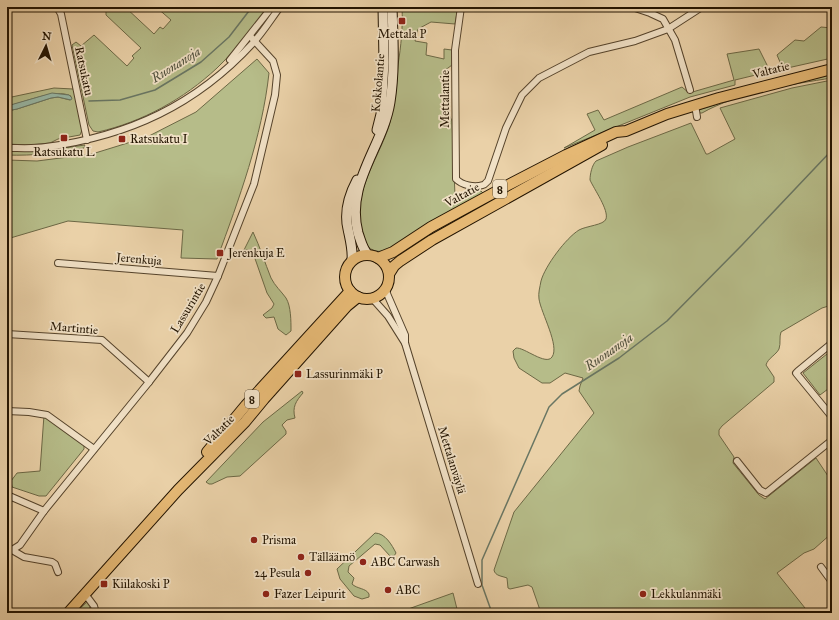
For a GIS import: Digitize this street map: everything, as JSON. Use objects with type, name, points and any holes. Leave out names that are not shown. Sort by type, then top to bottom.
[{"type":"highway","name":"Valtatie","points":[[389,274],[394,266],[400,261],[432,240],[618,137],[626,131],[667,114],[695,105],[749,89],[832,69]]},
{"type":"highway","name":"Valtatie","points":[[373,256],[393,252],[431,227],[532,172],[616,132],[626,131]]},
{"type":"highway","name":"8","points":[[352,260],[359,256],[373,256]]},
{"type":"highway","points":[[373,256],[382,261],[389,274]]},
{"type":"highway","points":[[352,260],[347,266],[345,273],[344,281],[347,288],[354,294],[365,299],[378,296],[385,290]]},
{"type":"highway","name":"8","points":[[385,290],[389,274]]},
{"type":"highway","name":"Valtatie","points":[[68,613],[178,490],[246,405],[354,294]]},
{"type":"main road","name":"Kokkolantie","points":[[373,256],[362,245],[355,218],[356,204],[381,114],[384,62],[383,7]]},
{"type":"main road","name":"Kokkolantie","points":[[352,260],[347,210],[355,184],[367,163],[384,126],[390,101],[393,63],[392,7]]},
{"type":"street","points":[[253,38],[272,7]]},
{"type":"street","points":[[7,148],[45,148],[87,140],[120,131],[150,120],[173,107],[206,84],[232,63],[280,7]]},
{"type":"street","name":"Mettalantie","points":[[461,7],[455,50],[456,179],[460,183],[467,185],[483,185],[488,181],[506,128],[518,102],[522,95],[539,78],[589,52],[635,41],[668,29]]},
{"type":"street","points":[[632,7],[663,19],[674,40],[690,90]]},
{"type":"street","points":[[668,29],[702,7]]},
{"type":"street","name":"Ratsukatu","points":[[60,8],[87,140]]},
{"type":"street","name":"Lassurintie","points":[[10,550],[20,545],[44,511],[149,382],[194,323],[206,302],[218,276],[254,184],[275,95],[277,74],[273,61],[253,38]]},
{"type":"street","points":[[695,105],[697,118]]},
{"type":"street","name":"Jerenkuja","points":[[58,263],[218,276]]},
{"type":"street","name":"Mettalanväylä","points":[[385,290],[404,335],[405,343],[478,584]]},
{"type":"street","name":"Mettalanväylä","points":[[372,298],[388,316],[405,343]]},
{"type":"street","name":"Martintie","points":[[7,334],[102,340],[149,382]]},
{"type":"street","points":[[832,343],[796,373],[832,417]]},
{"type":"street","points":[[7,411],[29,412],[46,415],[94,448]]},
{"type":"street","points":[[737,461],[760,490],[766,493],[832,440]]},
{"type":"street","points":[[7,495],[44,511]]},
{"type":"street","points":[[10,550],[24,557],[54,563],[58,572]]},
{"type":"street","points":[[820,567],[832,582]]},
{"type":"street","points":[[85,594],[94,606],[96,613]]},
{"type":"green space","points":[[109,7],[125,7],[154,34],[160,27],[163,29],[171,20],[156,7],[268,7],[231,54],[191,90],[146,116],[114,128],[98,132],[93,131],[89,125],[72,45],[76,42],[81,46],[94,35],[127,66],[134,58],[132,56],[141,48],[106,15]]},
{"type":"green space","points":[[402,7],[458,7],[455,24],[431,22],[418,29],[415,41],[427,43],[426,55],[444,59],[444,49],[452,50],[452,65],[444,71],[445,93],[448,95],[448,112],[452,121],[455,196],[471,191],[481,191],[484,194],[391,249],[375,251],[366,244],[364,239],[360,223],[360,208],[366,181],[389,126],[396,90],[401,44]]},
{"type":"green space","points":[[821,27],[832,28],[832,58],[783,69],[777,55],[795,40],[804,41]]},
{"type":"green space","points":[[759,49],[767,65],[764,73],[735,80],[735,85],[690,97],[564,148],[595,130],[587,114],[598,110],[604,120],[682,87],[689,93],[734,80],[727,54]]},
{"type":"green space","points":[[257,59],[269,73],[266,97],[249,168],[217,259],[181,258],[183,230],[68,221],[7,239],[7,160],[37,161],[92,154],[147,137],[196,112]]},
{"type":"green space","points":[[832,74],[832,78],[769,89]]},
{"type":"green space","points":[[832,80],[832,305],[822,308],[781,332],[779,349],[768,360],[766,365],[774,377],[774,382],[719,430],[719,435],[734,457],[733,463],[759,495],[765,499],[816,458],[832,482],[832,533],[814,549],[804,553],[777,573],[809,613],[541,613],[532,587],[528,585],[510,589],[508,588],[507,578],[497,575],[494,570],[514,512],[594,413],[579,391],[583,378],[565,373],[550,383],[542,383],[519,368],[514,358],[513,351],[516,348],[520,348],[540,358],[549,359],[552,357],[554,345],[539,299],[541,281],[551,260],[568,239],[579,230],[602,223],[606,219],[603,205],[590,180],[593,165],[596,161],[628,147],[691,123],[706,154],[708,154],[735,139],[720,108],[792,88]]},
{"type":"green space","points":[[54,88],[74,90],[82,130],[80,135],[58,139],[50,143],[29,145],[7,144],[7,111],[51,98],[58,97],[70,100],[71,96],[64,94],[48,95],[7,106],[7,98]]},
{"type":"green space","points":[[759,92],[731,100],[702,113],[699,113],[698,110],[742,96]]},
{"type":"green space","points":[[85,145],[84,148],[55,153],[7,155],[7,151],[42,151]]},
{"type":"green space","points":[[253,232],[271,278],[286,298],[289,305],[291,331],[286,335],[278,329],[274,317],[266,318],[263,315],[272,308],[274,304],[267,293],[252,250],[244,250]]},
{"type":"green space","points":[[832,350],[832,386],[820,395],[803,373]]},
{"type":"green space","points":[[302,391],[303,393],[294,407],[295,418],[287,420],[282,425],[286,431],[286,434],[240,476],[227,477],[212,484],[206,482],[263,422]]},
{"type":"green space","points":[[44,415],[84,443],[84,449],[46,496],[39,496],[12,487],[11,481],[17,473],[40,471]]},
{"type":"green space","points":[[375,533],[385,537],[396,553],[394,556],[390,556],[380,545],[375,544],[349,566],[348,572],[354,578],[352,584],[368,592],[369,594],[369,597],[362,599],[354,596],[340,579],[337,569]]},
{"type":"green space","points":[[453,593],[458,613],[397,613]]},
{"type":"green space","points":[[87,602],[89,602],[91,606],[85,613],[75,613]]},
{"type":"shaded area","points":[[52,93],[69,95],[72,98],[71,100],[58,97],[51,98],[7,111],[7,106]]},
{"type":"waterway","name":"Ruonanoja","points":[[89,101],[120,100],[155,90],[201,62],[229,37],[252,7]]},
{"type":"waterway","name":"Ruonanoja","points":[[492,613],[482,585],[482,560],[549,407],[562,394],[619,358],[667,321],[832,150]]},
{"type":"place","name":"Mettala P","points":[[402,21]]},
{"type":"place","name":"Ratsukatu L","points":[[64,138]]},
{"type":"place","name":"Ratsukatu I","points":[[122,139]]},
{"type":"place","name":"Jerenkuja E","points":[[220,253]]},
{"type":"place","name":"Lassurinmäki P","points":[[298,374]]},
{"type":"place","name":"Prisma","points":[[254,540]]},
{"type":"place","name":"Tälläämö","points":[[301,557]]},
{"type":"place","name":"ABC Carwash","points":[[363,562]]},
{"type":"place","name":"24 Pesula","points":[[308,573]]},
{"type":"place","name":"Kiilakoski P","points":[[104,584]]},
{"type":"place","name":"ABC","points":[[388,590]]},
{"type":"place","name":"Fazer Leipurit","points":[[266,594]]},
{"type":"place","name":"Lekkulanmäki","points":[[643,594]]}]
